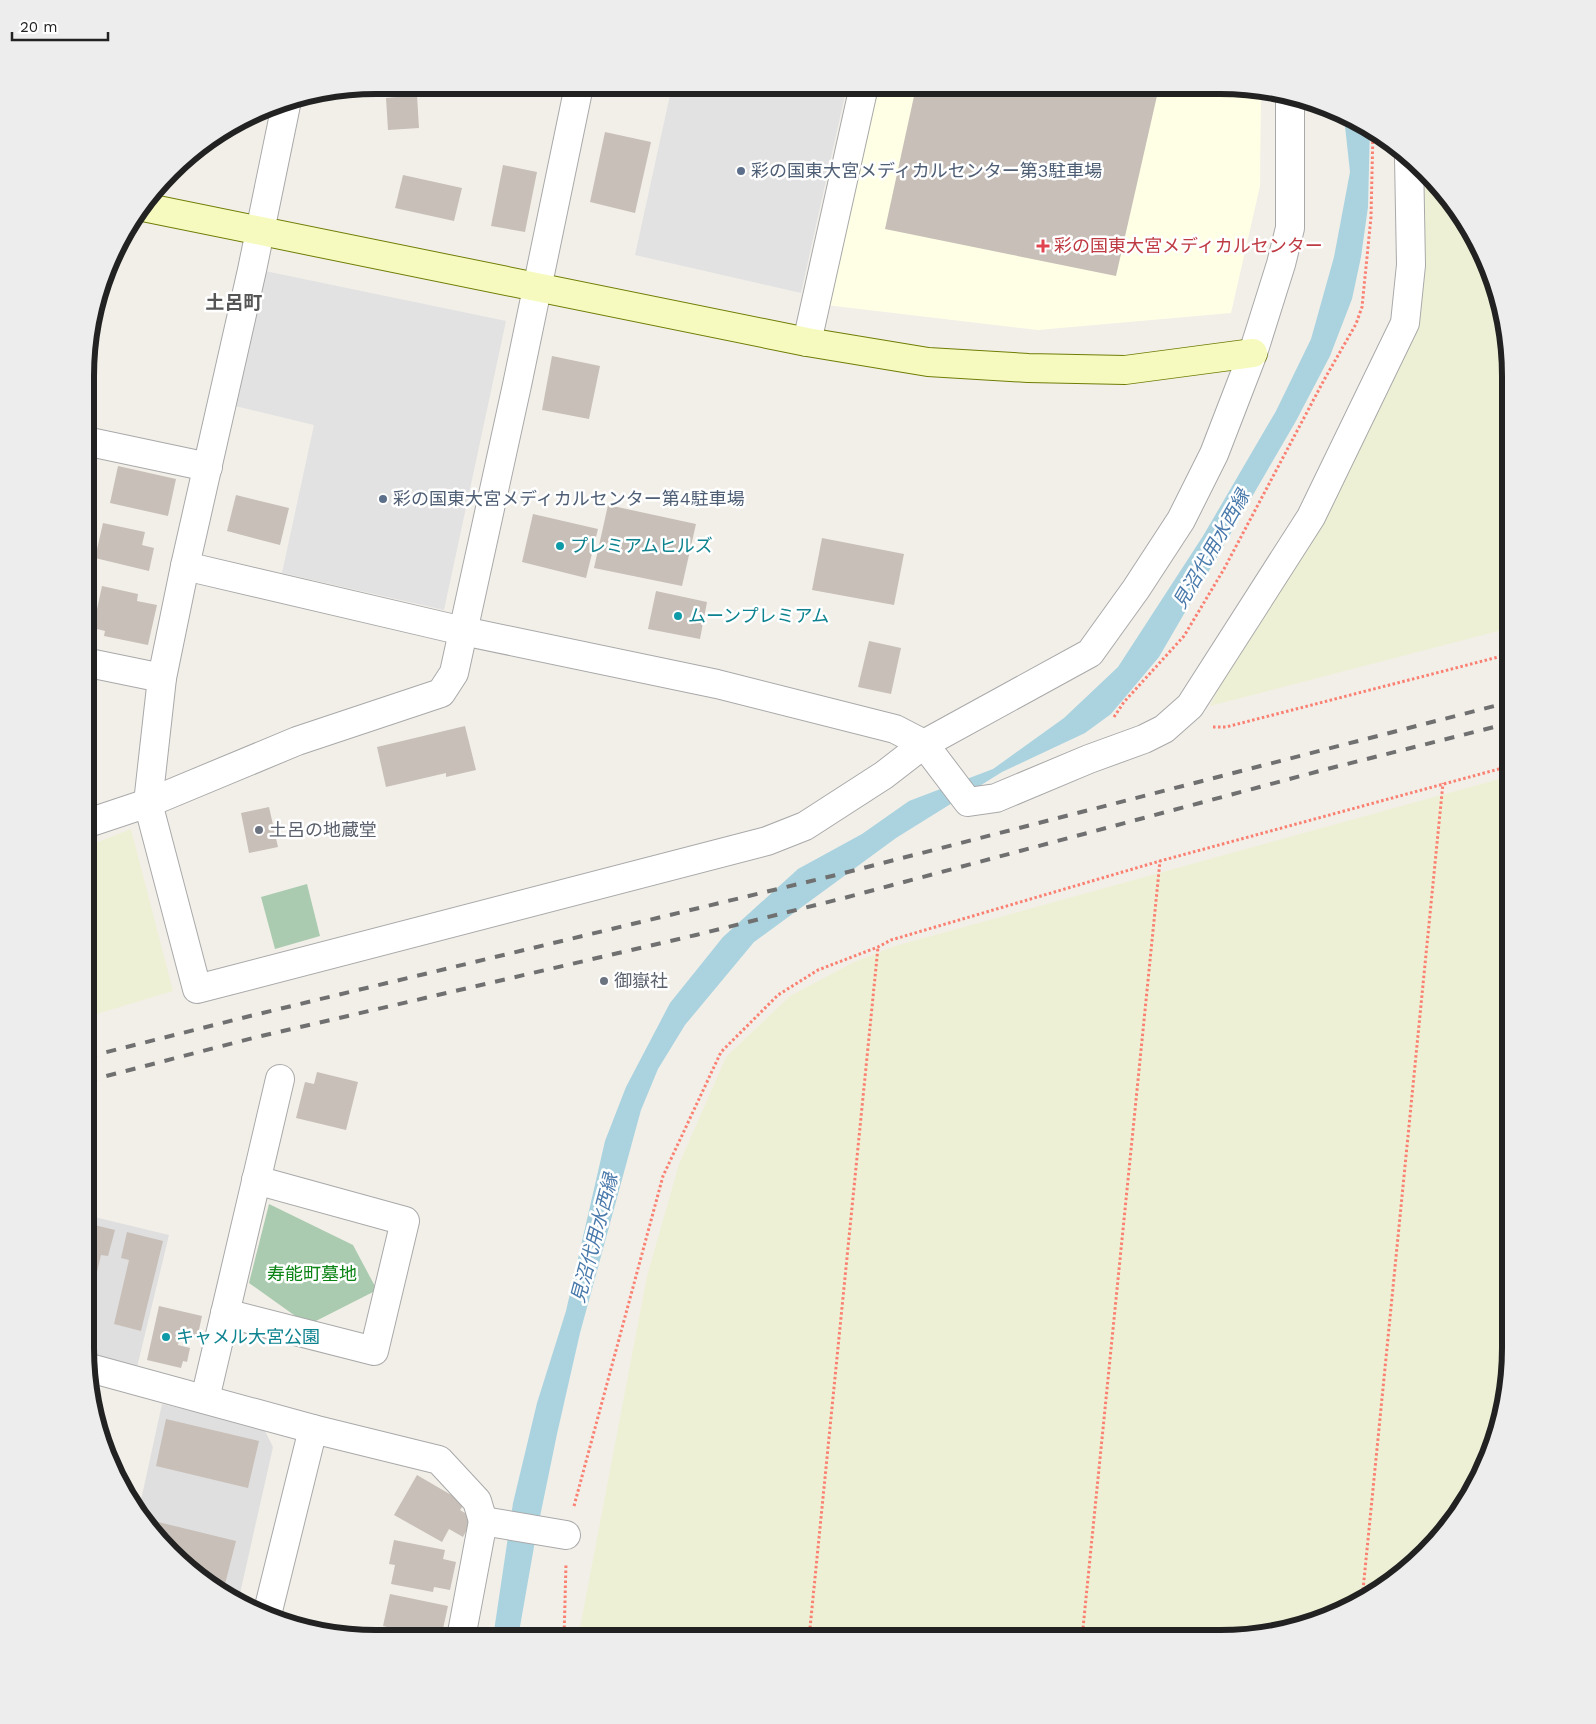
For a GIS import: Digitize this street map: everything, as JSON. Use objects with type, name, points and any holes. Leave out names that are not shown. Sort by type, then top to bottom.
[{"type":"street","points":[[94,821],[148,803],[297,741],[441,693],[454,673],[538,288],[577,94]]},
{"type":"street","points":[[807,342],[862,94]]},
{"type":"street","points":[[285,109],[162,678],[148,803],[197,989],[767,842],[805,826],[884,775],[929,751],[995,706],[1090,652],[1136,589],[1181,520],[1214,454],[1252,353],[1281,264],[1290,228],[1290,102]]},
{"type":"street","points":[[185,566],[463,631],[717,684],[895,729],[929,751],[968,802],[996,798],[1089,759],[1144,739],[1164,729],[1190,706],[1311,517],[1405,323],[1410,265],[1410,167]]},
{"type":"street","points":[[149,208],[807,342],[928,362],[1048,369],[1125,370],[1252,353]]},
{"type":"street","points":[[94,443],[208,467]]},
{"type":"street","points":[[94,664],[162,678]]},
{"type":"street","points":[[205,1399],[280,1079]]},
{"type":"street","points":[[225,1314],[374,1351],[405,1221],[256,1180]]},
{"type":"street","points":[[94,1369],[313,1429],[439,1460],[477,1501],[489,1522],[463,1630]]},
{"type":"street","points":[[268,1609],[313,1429]]},
{"type":"street","points":[[489,1522],[555,1533]]},
{"type":"path","points":[[1114,718],[1124,702],[1184,636],[1224,569],[1324,380],[1356,324],[1362,307],[1372,217],[1373,138]]},
{"type":"path","points":[[1164,729],[1226,727],[1502,656]]},
{"type":"path","points":[[563,1630],[555,1533],[663,1176],[721,1052],[778,995],[818,970],[878,947],[891,940],[1160,861],[1502,768]]},
{"type":"path","points":[[1363,1592],[1443,783]]},
{"type":"path","points":[[1083,1630],[1160,861]]},
{"type":"path","points":[[810,1630],[878,947]]},
{"type":"shaded area","name":"彩の国東大宮メディカルセンター第3駐車場","points":[[670,94],[845,94],[801,293],[635,255]]},
{"type":"shaded area","name":"彩の国東大宮メディカルセンター","points":[[877,94],[1239,94],[1261,97],[1260,186],[1231,313],[1038,330],[826,305]]},
{"type":"shaded area","points":[[1415,172],[1444,204],[1465,235],[1481,268],[1497,320],[1502,357],[1502,630],[1210,706],[1409,287]]},
{"type":"shaded area","name":"彩の国東大宮メディカルセンター第4駐車場","points":[[265,271],[506,321],[444,610],[282,573],[314,425],[235,406]]},
{"type":"shaded area","points":[[1502,778],[1502,1367],[1500,1385],[1493,1421],[1487,1439],[1465,1489],[1444,1520],[1420,1548],[1392,1572],[1361,1593],[1328,1609],[1293,1621],[1239,1630],[580,1630],[647,1276],[679,1164],[726,1057],[790,996],[854,962],[895,946]]},
{"type":"shaded area","points":[[131,829],[173,991],[94,1015],[94,844]]},
{"type":"shaded area","points":[[94,1217],[169,1235],[137,1367],[94,1357]]},
{"type":"shaded area","points":[[162,1404],[263,1427],[273,1447],[240,1595],[204,1572],[176,1548],[140,1504]]},
{"type":"green space","points":[[307,884],[320,936],[275,949],[261,897]]},
{"type":"green space","name":"寿能町墓地","points":[[269,1204],[353,1245],[377,1290],[308,1325],[249,1283]]},
{"type":"water","name":"見沼代用水西縁","points":[[1345,123],[1370,136],[1368,207],[1361,257],[1352,299],[1330,356],[1296,421],[1159,657],[1111,714],[1085,733],[1002,772],[896,838],[754,942],[685,1025],[658,1069],[641,1110],[580,1333],[535,1541],[519,1630],[494,1630],[513,1503],[537,1403],[566,1311],[605,1141],[626,1087],[670,1003],[723,937],[798,869],[862,834],[909,801],[993,769],[1064,718],[1118,667],[1203,536],[1276,411],[1311,339],[1334,257],[1350,172]]},
{"type":"building","points":[[914,94],[1157,94],[1116,276],[885,229]]},
{"type":"building","points":[[417,95],[419,128],[388,130],[386,98]]},
{"type":"building","points":[[605,132],[651,142],[635,213],[590,202]]},
{"type":"building","points":[[503,165],[537,172],[525,232],[491,226]]},
{"type":"building","points":[[403,175],[462,188],[454,221],[395,208]]},
{"type":"building","points":[[552,356],[600,366],[589,419],[542,410]]},
{"type":"building","points":[[118,466],[176,479],[168,516],[110,503]]},
{"type":"building","points":[[236,495],[289,508],[280,545],[227,531]]},
{"type":"building","points":[[608,505],[696,524],[682,586],[594,568]]},
{"type":"building","name":"プレミアムヒルズ","points":[[533,514],[598,529],[586,578],[522,562]]},
{"type":"building","points":[[103,523],[145,532],[142,545],[154,548],[149,571],[95,558]]},
{"type":"building","points":[[822,538],[904,554],[894,605],[812,590]]},
{"type":"building","points":[[102,586],[138,594],[137,601],[157,605],[148,645],[104,636],[105,631],[94,628]]},
{"type":"building","name":"ムーンプレミアム","points":[[656,591],[707,602],[700,639],[648,629]]},
{"type":"building","points":[[869,641],[901,648],[891,694],[858,687]]},
{"type":"building","points":[[465,726],[476,770],[446,777],[446,773],[386,787],[377,747]]},
{"type":"building","name":"土呂の地蔵堂","points":[[269,807],[278,847],[249,853],[241,813]]},
{"type":"building","points":[[317,1072],[358,1082],[346,1130],[296,1118],[305,1082],[314,1084]]},
{"type":"building","points":[[94,1225],[115,1230],[108,1256],[101,1255],[94,1284]]},
{"type":"building","points":[[127,1232],[163,1241],[141,1331],[114,1324],[129,1260],[121,1258]]},
{"type":"building","name":"キャメル大宮公園","points":[[159,1306],[202,1316],[197,1339],[180,1335],[178,1345],[190,1348],[187,1362],[183,1361],[181,1368],[147,1360]]},
{"type":"building","points":[[166,1419],[259,1441],[248,1488],[156,1466]]},
{"type":"building","points":[[417,1475],[465,1503],[460,1510],[473,1518],[463,1537],[449,1529],[442,1542],[394,1515]]},
{"type":"building","points":[[153,1521],[236,1541],[224,1586],[176,1548]]},
{"type":"building","points":[[394,1540],[445,1550],[443,1559],[456,1562],[450,1590],[434,1587],[433,1592],[391,1584],[395,1565],[389,1564]]},
{"type":"building","points":[[390,1594],[448,1606],[443,1630],[399,1630],[383,1626]]},
{"type":"railway","points":[[94,1055],[836,875],[1502,704]]},
{"type":"railway","points":[[94,1079],[253,1038],[696,935],[844,898],[1327,769],[1502,725]]},
{"type":"place","name":"彩の国東大宮メディカルセンター第3駐車場","points":[[741,171]]},
{"type":"place","name":"彩の国東大宮メディカルセンター","points":[[1043,246]]},
{"type":"place","name":"彩の国東大宮メディカルセンター第4駐車場","points":[[383,499]]},
{"type":"place","name":"プレミアムヒルズ","points":[[560,546]]},
{"type":"place","name":"ムーンプレミアム","points":[[678,616]]},
{"type":"place","name":"土呂の地蔵堂","points":[[259,830]]},
{"type":"place","name":"御嶽社","points":[[604,981]]},
{"type":"place","name":"キャメル大宮公園","points":[[166,1337]]},
{"type":"district","name":"土呂町","points":[[234,302]]}]
